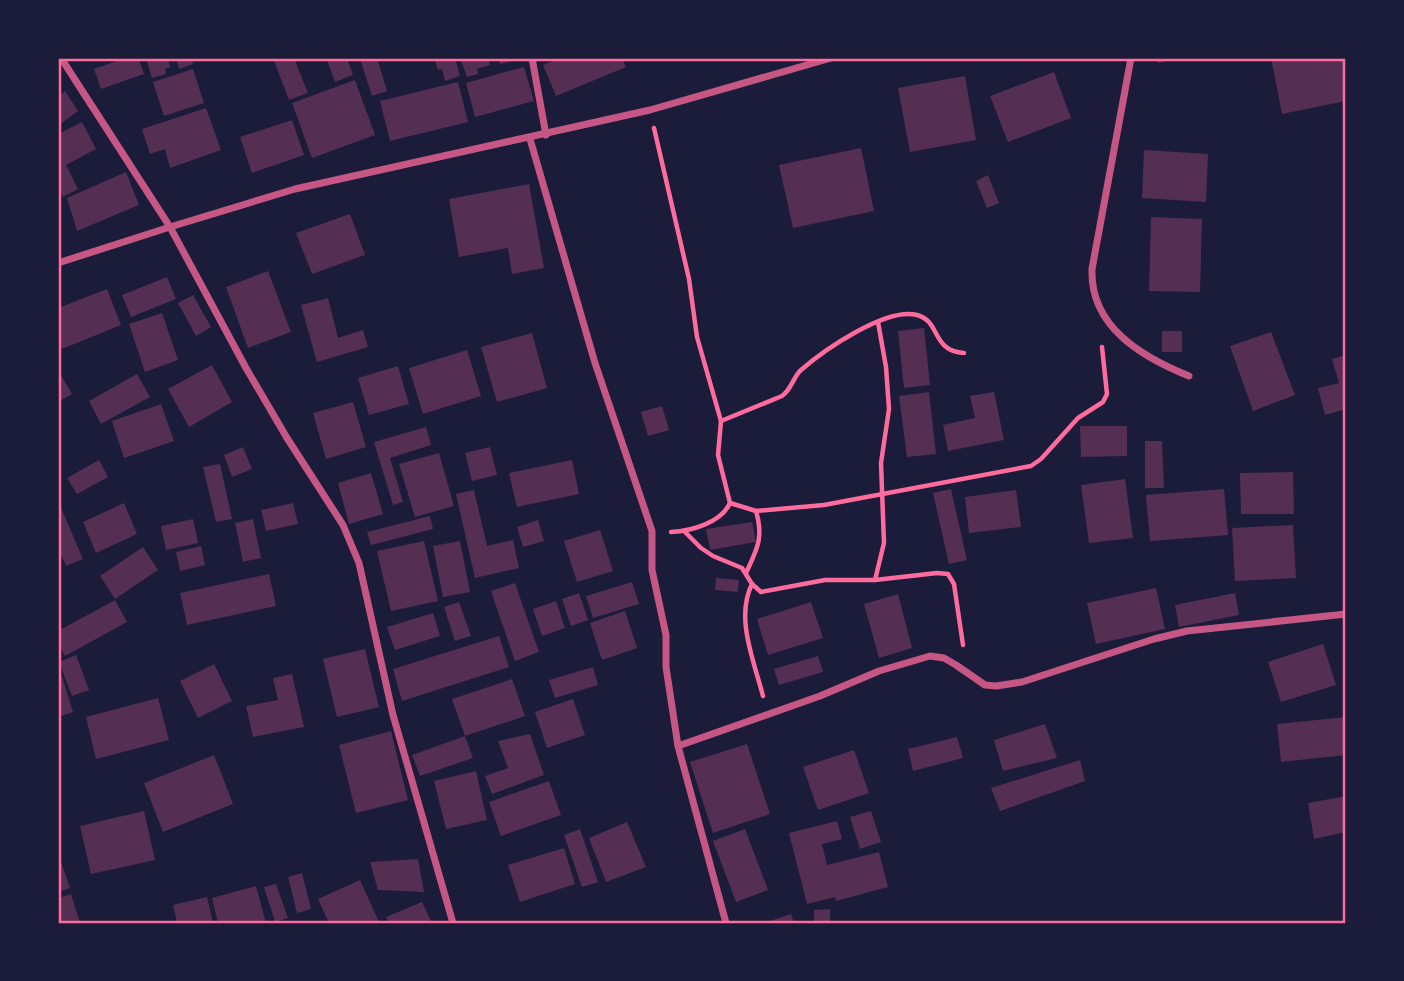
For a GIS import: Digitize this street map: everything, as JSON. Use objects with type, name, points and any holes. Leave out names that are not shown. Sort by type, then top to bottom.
[{"type":"street","points":[[61,58],[170,227],[246,368],[343,525],[359,563],[393,715],[453,923]]},
{"type":"street","points":[[532,58],[546,135]]},
{"type":"street","points":[[58,263],[295,189],[530,139],[650,110],[831,58]]},
{"type":"street","points":[[1131,58],[1091,282],[1102,311],[1114,329],[1133,348],[1158,363],[1189,376]]},
{"type":"street","points":[[530,139],[595,363],[652,531],[652,570],[666,635],[666,667],[678,746],[726,923]]},
{"type":"street","points":[[678,746],[820,696],[879,671],[930,656],[944,658],[985,685],[1022,682],[1154,639],[1187,631],[1346,614]]},
{"type":"path","points":[[650,110],[689,279],[697,337],[720,421],[718,455],[730,503],[723,515],[710,522],[684,531],[652,531]]},
{"type":"path","points":[[730,503],[756,511],[834,504],[1031,466],[1041,459],[1078,418],[1097,408],[1107,394],[1101,332],[1102,311]]},
{"type":"path","points":[[720,421],[787,393],[794,378],[806,366],[878,322],[908,314],[919,315],[930,322],[946,349],[964,353]]},
{"type":"path","points":[[875,580],[884,543],[881,463],[889,409],[878,322]]},
{"type":"path","points":[[746,573],[760,542],[756,511]]},
{"type":"path","points":[[684,531],[713,556],[742,568],[761,592],[825,580],[875,580],[948,574],[954,584],[960,631],[972,677]]},
{"type":"path","points":[[752,584],[746,600],[745,621],[769,714]]},
{"type":"building","points":[[125,58],[138,58],[144,74],[101,89],[94,69]]},
{"type":"building","points":[[146,58],[172,58],[168,60],[170,67],[165,69],[166,74],[152,78]]},
{"type":"building","points":[[176,58],[191,58],[193,64],[179,69]]},
{"type":"building","points":[[273,58],[294,58],[308,93],[289,100]]},
{"type":"building","points":[[326,58],[347,58],[353,75],[335,82]]},
{"type":"building","points":[[377,58],[387,91],[372,96],[361,62]]},
{"type":"building","points":[[434,58],[455,58],[460,76],[445,81],[442,69],[438,70]]},
{"type":"building","points":[[460,58],[488,58],[490,65],[477,69],[478,74],[467,77]]},
{"type":"building","points":[[498,58],[523,58],[523,59],[500,64]]},
{"type":"building","points":[[560,58],[622,58],[626,67],[556,96],[543,65]]},
{"type":"building","points":[[1157,58],[1178,58],[1178,59],[1158,63]]},
{"type":"building","points":[[1271,58],[1346,58],[1346,101],[1282,114]]},
{"type":"building","points":[[524,67],[534,101],[475,117],[466,83]]},
{"type":"building","points":[[193,69],[204,103],[164,116],[153,82]]},
{"type":"building","points":[[1054,72],[1071,118],[1008,142],[990,96]]},
{"type":"building","points":[[965,76],[976,140],[910,152],[898,88]]},
{"type":"building","points":[[355,80],[375,135],[312,158],[292,103]]},
{"type":"building","points":[[458,82],[468,122],[390,141],[380,101]]},
{"type":"building","points":[[65,91],[78,111],[58,126],[58,96]]},
{"type":"building","points":[[206,108],[221,150],[170,168],[165,149],[150,154],[142,129]]},
{"type":"building","points":[[292,120],[304,155],[252,173],[240,137]]},
{"type":"building","points":[[82,122],[96,149],[66,165],[78,189],[63,197],[58,186],[58,134]]},
{"type":"building","points":[[861,148],[874,211],[793,228],[779,165]]},
{"type":"building","points":[[1144,150],[1208,154],[1206,202],[1142,198]]},
{"type":"building","points":[[126,172],[139,205],[77,231],[67,198]]},
{"type":"building","points":[[988,175],[999,203],[987,208],[976,181]]},
{"type":"building","points":[[529,184],[544,268],[512,274],[508,248],[459,257],[449,199]]},
{"type":"building","points":[[350,214],[365,255],[312,274],[296,233]]},
{"type":"building","points":[[1151,217],[1202,219],[1200,292],[1149,291]]},
{"type":"building","points":[[268,271],[291,332],[248,348],[226,287]]},
{"type":"building","points":[[167,277],[176,299],[131,317],[122,295]]},
{"type":"building","points":[[107,289],[121,325],[62,349],[58,337],[58,308]]},
{"type":"building","points":[[193,295],[211,327],[196,336],[178,303]]},
{"type":"building","points":[[328,298],[338,338],[363,330],[368,347],[317,362],[301,305]]},
{"type":"building","points":[[162,313],[178,360],[145,372],[129,324]]},
{"type":"building","points":[[924,328],[930,385],[904,388],[898,331]]},
{"type":"building","points":[[1162,331],[1182,331],[1182,352],[1162,352]]},
{"type":"building","points":[[1271,332],[1295,395],[1253,411],[1230,346]]},
{"type":"building","points":[[532,333],[547,388],[497,402],[481,347]]},
{"type":"building","points":[[467,350],[481,396],[423,414],[409,368]]},
{"type":"building","points":[[1346,355],[1346,409],[1325,415],[1318,388],[1339,383],[1332,359]]},
{"type":"building","points":[[212,365],[232,402],[189,427],[168,389]]},
{"type":"building","points":[[398,366],[409,404],[369,415],[358,378]]},
{"type":"building","points":[[58,370],[72,394],[58,402]]},
{"type":"building","points":[[137,374],[150,397],[101,424],[89,401]]},
{"type":"building","points":[[929,392],[936,454],[907,457],[899,396]]},
{"type":"building","points":[[994,392],[1004,440],[948,451],[943,425],[975,418],[970,396]]},
{"type":"building","points":[[353,402],[366,447],[326,459],[313,413]]},
{"type":"building","points":[[161,404],[174,441],[124,458],[112,421]]},
{"type":"building","points":[[662,406],[669,430],[648,436],[641,412]]},
{"type":"building","points":[[1080,426],[1127,426],[1127,456],[1081,457]]},
{"type":"building","points":[[426,427],[431,445],[390,458],[403,502],[393,505],[374,442]]},
{"type":"building","points":[[1145,441],[1162,441],[1164,488],[1145,488]]},
{"type":"building","points":[[243,447],[252,469],[232,477],[224,455]]},
{"type":"building","points":[[490,447],[497,475],[472,481],[465,453]]},
{"type":"building","points":[[439,453],[454,506],[415,517],[399,464]]},
{"type":"building","points":[[99,460],[108,477],[77,494],[67,478]]},
{"type":"building","points":[[572,460],[579,494],[517,507],[509,473]]},
{"type":"building","points":[[220,464],[232,519],[216,522],[203,467]]},
{"type":"building","points":[[1293,472],[1294,514],[1241,514],[1240,473]]},
{"type":"building","points":[[371,473],[383,514],[349,524],[338,483]]},
{"type":"building","points":[[1125,479],[1133,538],[1089,543],[1081,485]]},
{"type":"building","points":[[951,489],[967,560],[949,564],[933,493]]},
{"type":"building","points":[[1224,489],[1228,535],[1150,541],[1146,495]]},
{"type":"building","points":[[474,490],[487,546],[513,540],[519,568],[475,578],[456,494]]},
{"type":"building","points":[[1016,490],[1021,527],[969,533],[965,497]]},
{"type":"building","points":[[58,501],[83,559],[66,566],[58,548]]},
{"type":"building","points":[[124,503],[137,534],[96,553],[83,522]]},
{"type":"building","points":[[293,503],[298,524],[266,531],[261,510]]},
{"type":"building","points":[[430,516],[433,529],[371,545],[367,532]]},
{"type":"building","points":[[193,519],[198,543],[166,550],[161,526]]},
{"type":"building","points":[[253,519],[261,558],[243,562],[235,523]]},
{"type":"building","points":[[538,520],[544,541],[523,547],[517,527]]},
{"type":"building","points":[[752,522],[756,542],[710,550],[706,529]]},
{"type":"building","points":[[1293,525],[1296,578],[1235,581],[1232,528]]},
{"type":"building","points":[[600,530],[613,571],[577,582],[564,541]]},
{"type":"building","points":[[424,541],[438,601],[391,611],[377,551]]},
{"type":"building","points":[[460,541],[470,592],[443,597],[433,546]]},
{"type":"building","points":[[201,546],[205,565],[180,571],[176,552]]},
{"type":"building","points":[[143,547],[158,570],[115,599],[100,576]]},
{"type":"building","points":[[269,574],[276,606],[187,625],[180,593]]},
{"type":"building","points":[[716,578],[739,580],[738,592],[715,590]]},
{"type":"building","points":[[632,582],[639,604],[593,618],[586,596]]},
{"type":"building","points":[[515,583],[539,652],[515,661],[491,591]]},
{"type":"building","points":[[1156,588],[1165,629],[1096,644],[1087,603]]},
{"type":"building","points":[[579,593],[588,620],[571,626],[562,599]]},
{"type":"building","points":[[1235,593],[1239,615],[1179,627],[1175,605]]},
{"type":"building","points":[[898,594],[912,648],[879,658],[864,604]]},
{"type":"building","points":[[115,600],[127,622],[65,656],[58,643],[58,631]]},
{"type":"building","points":[[556,601],[565,628],[542,636],[533,609]]},
{"type":"building","points":[[459,602],[471,636],[455,641],[444,607]]},
{"type":"building","points":[[811,602],[823,638],[768,655],[757,619]]},
{"type":"building","points":[[625,611],[637,648],[602,660],[590,623]]},
{"type":"building","points":[[433,613],[440,636],[395,650],[387,627]]},
{"type":"building","points":[[499,636],[509,667],[402,701],[393,669]]},
{"type":"building","points":[[1323,644],[1336,685],[1281,702],[1268,662]]},
{"type":"building","points":[[365,649],[379,707],[337,717],[323,659]]},
{"type":"building","points":[[76,655],[89,690],[72,696],[59,662]]},
{"type":"building","points":[[818,656],[823,672],[779,685],[774,669]]},
{"type":"building","points":[[214,664],[232,701],[198,718],[180,681]]},
{"type":"building","points":[[593,667],[598,685],[555,698],[549,680]]},
{"type":"building","points":[[61,673],[73,712],[58,717],[58,674]]},
{"type":"building","points":[[292,674],[304,727],[253,737],[246,706],[278,700],[273,678]]},
{"type":"building","points":[[512,679],[525,716],[465,736],[452,699]]},
{"type":"building","points":[[158,698],[169,740],[96,759],[86,717]]},
{"type":"building","points":[[573,699],[585,735],[547,748],[535,712]]},
{"type":"building","points":[[1346,717],[1346,755],[1281,762],[1277,724]]},
{"type":"building","points":[[1045,724],[1057,758],[1003,771],[994,740]]},
{"type":"building","points":[[391,731],[408,800],[356,813],[339,745]]},
{"type":"building","points":[[530,734],[544,775],[492,794],[485,776],[508,768],[498,741]]},
{"type":"building","points":[[465,736],[473,758],[420,776],[412,755]]},
{"type":"building","points":[[957,737],[963,758],[913,771],[908,749]]},
{"type":"building","points":[[747,744],[770,814],[713,833],[690,762]]},
{"type":"building","points":[[854,750],[869,793],[818,810],[803,767]]},
{"type":"building","points":[[214,755],[233,804],[163,832],[144,783]]},
{"type":"building","points":[[1080,760],[1085,781],[1000,811],[991,788]]},
{"type":"building","points":[[476,771],[487,820],[446,829],[434,781]]},
{"type":"building","points":[[549,781],[561,815],[501,836],[489,802]]},
{"type":"building","points":[[1346,796],[1346,832],[1314,839],[1308,803]]},
{"type":"building","points":[[144,811],[155,860],[91,874],[80,826]]},
{"type":"building","points":[[871,811],[881,842],[860,849],[850,817]]},
{"type":"building","points":[[837,821],[842,839],[822,844],[827,865],[879,852],[888,887],[836,901],[835,897],[807,904],[789,833]]},
{"type":"building","points":[[627,822],[646,867],[606,882],[589,838]]},
{"type":"building","points":[[580,829],[598,882],[582,887],[564,835]]},
{"type":"building","points":[[745,829],[768,890],[736,902],[713,841]]},
{"type":"building","points":[[564,848],[575,884],[520,902],[508,865]]},
{"type":"building","points":[[58,853],[70,888],[58,892]]},
{"type":"building","points":[[418,859],[424,892],[378,890],[370,862]]},
{"type":"building","points":[[302,873],[311,909],[297,913],[288,877]]},
{"type":"building","points":[[360,880],[379,922],[329,923],[318,899]]},
{"type":"building","points":[[276,884],[288,918],[275,922],[264,887]]},
{"type":"building","points":[[256,886],[266,923],[218,923],[212,898]]},
{"type":"building","points":[[71,894],[80,923],[58,923],[58,898]]},
{"type":"building","points":[[207,897],[213,923],[177,923],[173,905]]},
{"type":"building","points":[[422,902],[432,923],[389,923],[386,917]]},
{"type":"building","points":[[830,909],[830,923],[814,923],[814,910]]},
{"type":"building","points":[[791,914],[794,923],[764,923]]}]
